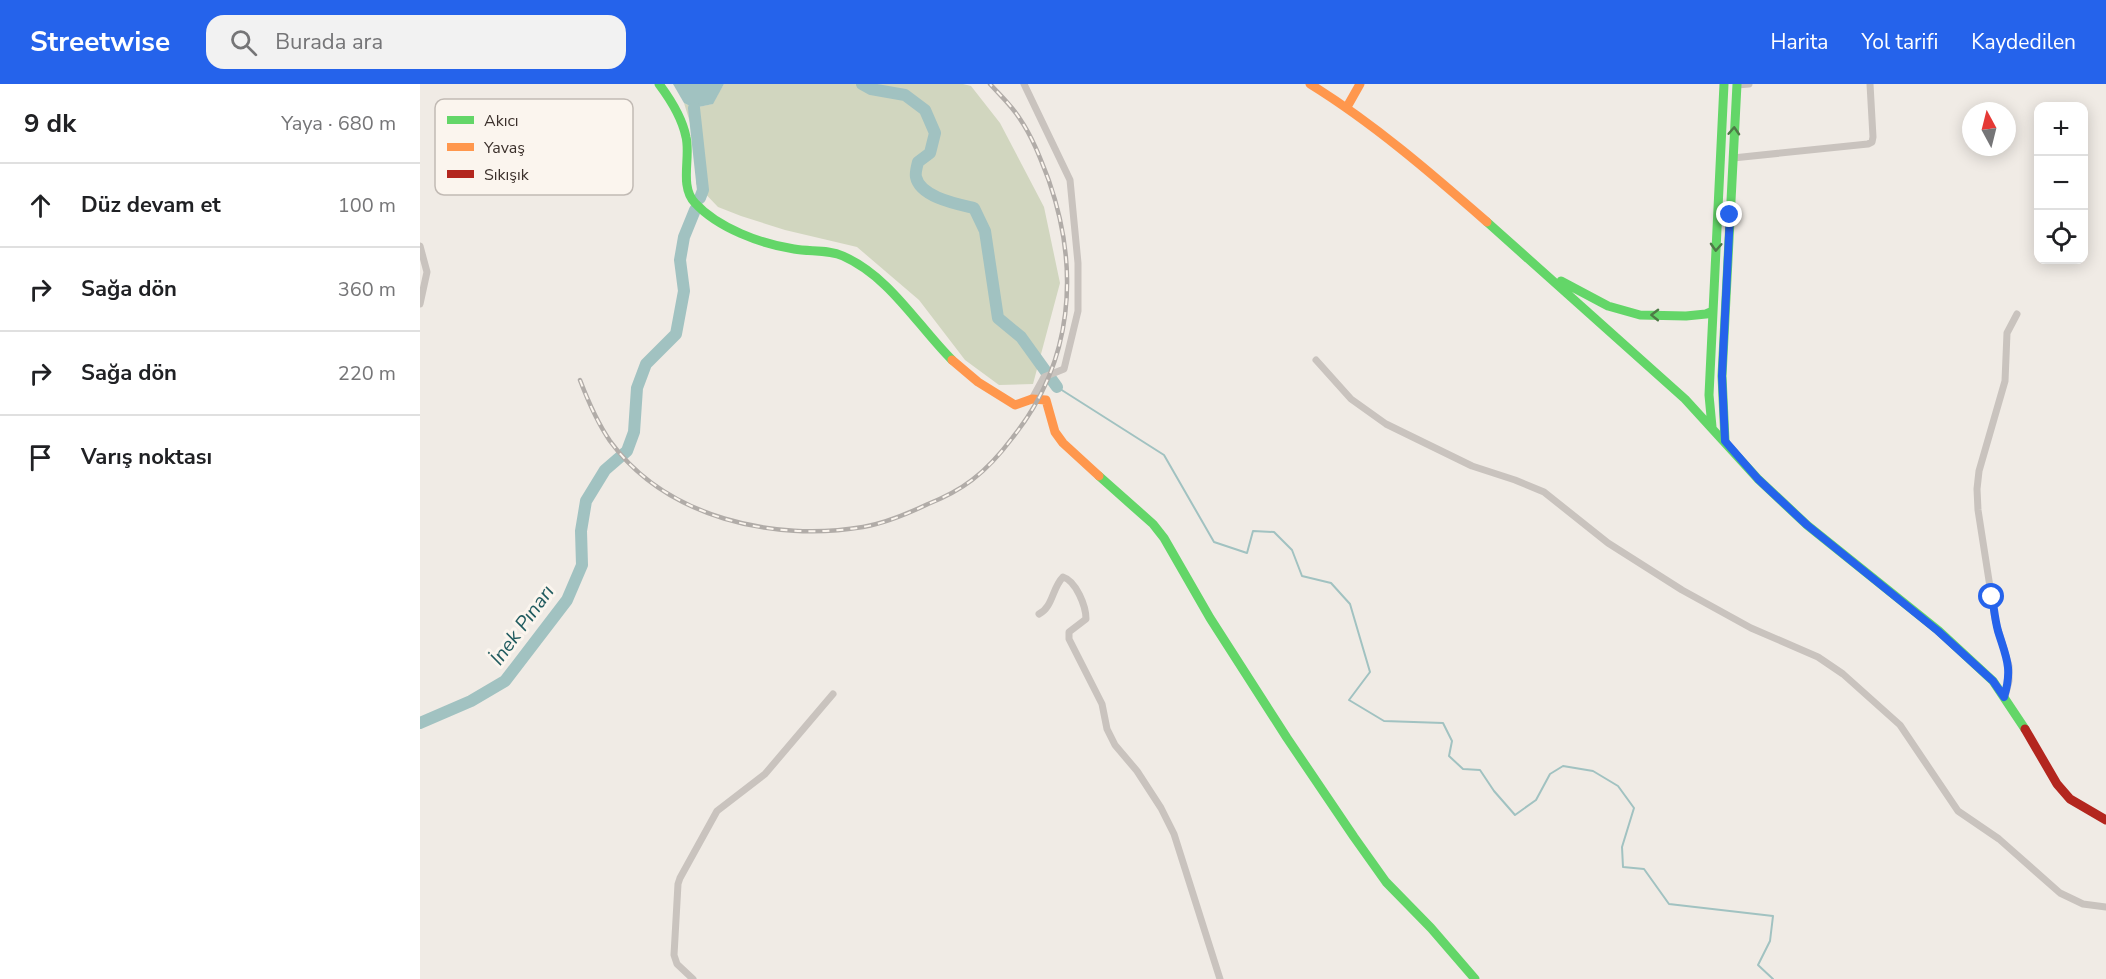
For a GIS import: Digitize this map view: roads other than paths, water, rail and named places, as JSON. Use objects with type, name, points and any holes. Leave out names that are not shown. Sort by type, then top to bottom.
[{"type":"main road","points":[[659,84],[678,114],[686,137],[689,160],[688,191],[693,201],[701,208],[739,232],[790,249],[829,252],[844,257],[866,270],[909,311],[948,356],[984,388],[1015,405],[1032,399],[1046,400],[1055,432],[1063,443],[1153,524],[1164,538],[1210,618],[1287,738],[1386,882],[1431,928],[1475,979]]},
{"type":"main road","points":[[1310,84],[1347,107],[1451,190],[1546,273],[1685,399],[1758,479],[1807,525],[1938,631],[1993,681],[2057,784],[2070,799],[2106,820]]},
{"type":"main road","points":[[1347,107],[1360,84]]},
{"type":"main road","points":[[1712,427],[1709,395],[1724,84]]},
{"type":"main road","points":[[1725,441],[1722,376],[1737,85]]},
{"type":"main road","points":[[1546,273],[1608,306],[1640,315],[1686,316],[1713,311]]},
{"type":"street","points":[[1023,84],[1070,180],[1078,263],[1078,311],[1064,369],[1044,377],[1032,399]]},
{"type":"street","points":[[1737,85],[1749,84]]},
{"type":"street","points":[[1733,158],[1872,142],[1870,84]]},
{"type":"street","points":[[420,246],[427,272],[420,304]]},
{"type":"street","points":[[2004,697],[2009,681],[2009,666],[1995,619],[1978,510],[1977,489],[1979,471],[2005,381],[2007,333],[2017,314]]},
{"type":"street","points":[[1316,360],[1351,399],[1386,424],[1472,466],[1544,492],[1608,543],[1682,590],[1751,628],[1818,657],[1843,674],[1900,726],[1958,811],[1999,839],[2060,893],[2083,904],[2106,907]]},
{"type":"street","points":[[1039,614],[1046,610],[1059,581],[1063,578],[1069,579],[1078,593],[1086,619],[1069,632],[1069,639],[1102,704],[1107,729],[1115,745],[1137,771],[1161,808],[1174,834],[1220,979]]},
{"type":"street","points":[[693,979],[678,964],[674,955],[680,878],[717,812],[765,774],[833,694]]},
{"type":"water","points":[[673,84],[724,84],[713,104],[694,108],[684,103]]},
{"type":"waterway","points":[[862,84],[871,89],[905,95],[925,110],[935,133],[930,153],[918,162],[916,175],[919,184],[932,195],[974,208],[985,231],[998,318],[1021,337],[1057,387]]},
{"type":"waterway","name":"İnek Pınarı","points":[[694,108],[703,190],[700,198]]},
{"type":"waterway","name":"İnek Pınarı","points":[[420,723],[471,701],[505,681],[567,600],[582,565],[581,531],[586,501],[605,470],[627,451],[634,432],[637,388],[646,364],[676,334],[684,291],[680,260],[684,237],[695,210]]},
{"type":"waterway","points":[[1057,387],[1164,455],[1214,542],[1247,553],[1253,531],[1274,532],[1292,550],[1302,576],[1331,583],[1350,604],[1370,672],[1349,700],[1384,721],[1443,723],[1452,741],[1449,756],[1463,769],[1480,770],[1494,791],[1515,815],[1536,800],[1550,774],[1563,766],[1593,771],[1618,786],[1634,808],[1622,847],[1623,867],[1644,869],[1669,904],[1773,916],[1770,941],[1758,965],[1773,979]]},
{"type":"railway","points":[[580,380],[605,434],[633,467],[661,489],[691,506],[724,518],[759,527],[794,531],[829,531],[863,527],[904,515],[967,484],[989,465],[1008,443],[1033,408],[1048,378],[1059,347],[1065,314],[1067,281],[1065,248],[1059,214],[1043,165],[1020,119],[990,84]]}]
